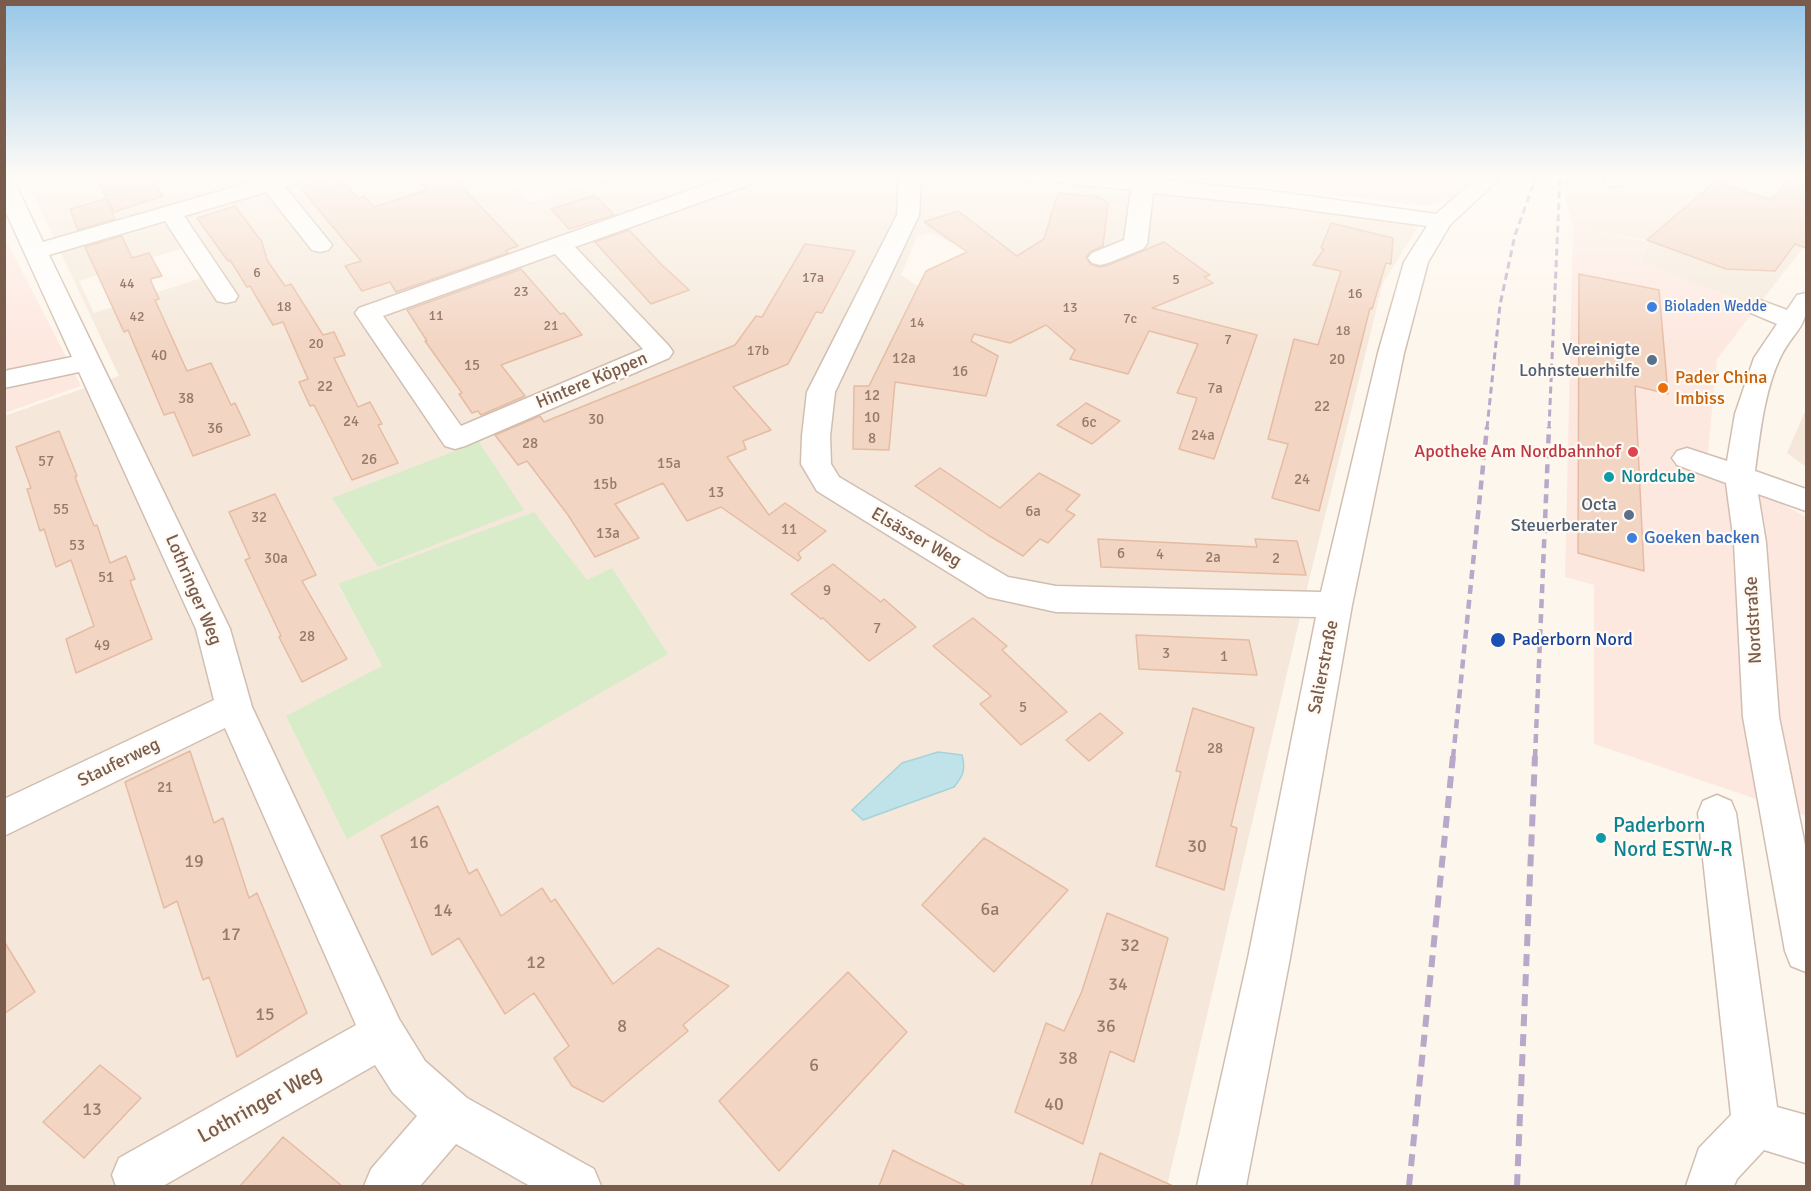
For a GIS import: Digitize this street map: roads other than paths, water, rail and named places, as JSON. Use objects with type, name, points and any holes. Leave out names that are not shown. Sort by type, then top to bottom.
[{"type":"street","name":"Lothringer Weg","points":[[27,233],[213,629],[234,707],[383,1035],[409,1077],[450,1115],[577,1186]]},
{"type":"street","points":[[36,251],[101,233]]},
{"type":"street","points":[[183,233],[226,296]]},
{"type":"street","points":[[309,233],[320,246]]},
{"type":"street","name":"Hintere Köppen","points":[[560,245],[660,352],[457,444],[368,313],[595,233]]},
{"type":"street","name":"Elsässer Weg","points":[[899,233],[820,392],[816,464],[828,484],[1000,588],[1056,599],[1335,605]]},
{"type":"street","points":[[1100,258],[1135,243],[1136,233]]},
{"type":"street","name":"Salierstraße","points":[[1222,1186],[1269,958],[1335,605],[1391,353],[1416,262],[1434,233]]},
{"type":"street","points":[[1760,308],[1799,310]]},
{"type":"street","name":"Nordstraße","points":[[1799,310],[1767,358],[1749,414],[1740,476],[1750,543],[1761,717],[1793,825],[1806,951]]},
{"type":"street","points":[[4,380],[88,362]]},
{"type":"street","points":[[1687,458],[1806,500]]},
{"type":"street","name":"Stauferweg","points":[[4,818],[234,707]]},
{"type":"street","points":[[1717,813],[1756,1124]]},
{"type":"street","name":"Lothringer Weg","points":[[136,1175],[383,1035]]},
{"type":"street","points":[[388,1186],[450,1115]]},
{"type":"street","points":[[1756,1124],[1806,1139]]},
{"type":"street","points":[[1710,1186],[1716,1165],[1756,1124]]},
{"type":"water","points":[[938,752],[962,755],[963,772],[954,787],[863,820],[852,810],[902,763]]},
{"type":"railway","points":[[1487,428],[1500,305],[1516,233]]},
{"type":"railway","points":[[1549,428],[1558,233]]},
{"type":"railway","points":[[1453,758],[1487,427]]},
{"type":"railway","points":[[1535,758],[1549,427]]},
{"type":"railway","points":[[1409,1186],[1453,756]]},
{"type":"railway","points":[[1517,1186],[1535,756]]},
{"type":"place","name":"Bioladen Wedde","points":[[1652,307]]},
{"type":"place","name":"Vereinigte Lohnsteuerhilfe","points":[[1652,360]]},
{"type":"place","name":"Pader China Imbiss","points":[[1663,388]]},
{"type":"place","name":"Apotheke Am Nordbahnhof","points":[[1633,452]]},
{"type":"place","name":"Nordcube","points":[[1609,477]]},
{"type":"place","name":"Octa Steuerberater","points":[[1629,515]]},
{"type":"place","name":"Goeken backen","points":[[1632,538]]},
{"type":"place","name":"Paderborn Nord","points":[[1498,640]]},
{"type":"place","name":"Paderborn Nord ESTW-R","points":[[1601,838]]}]
